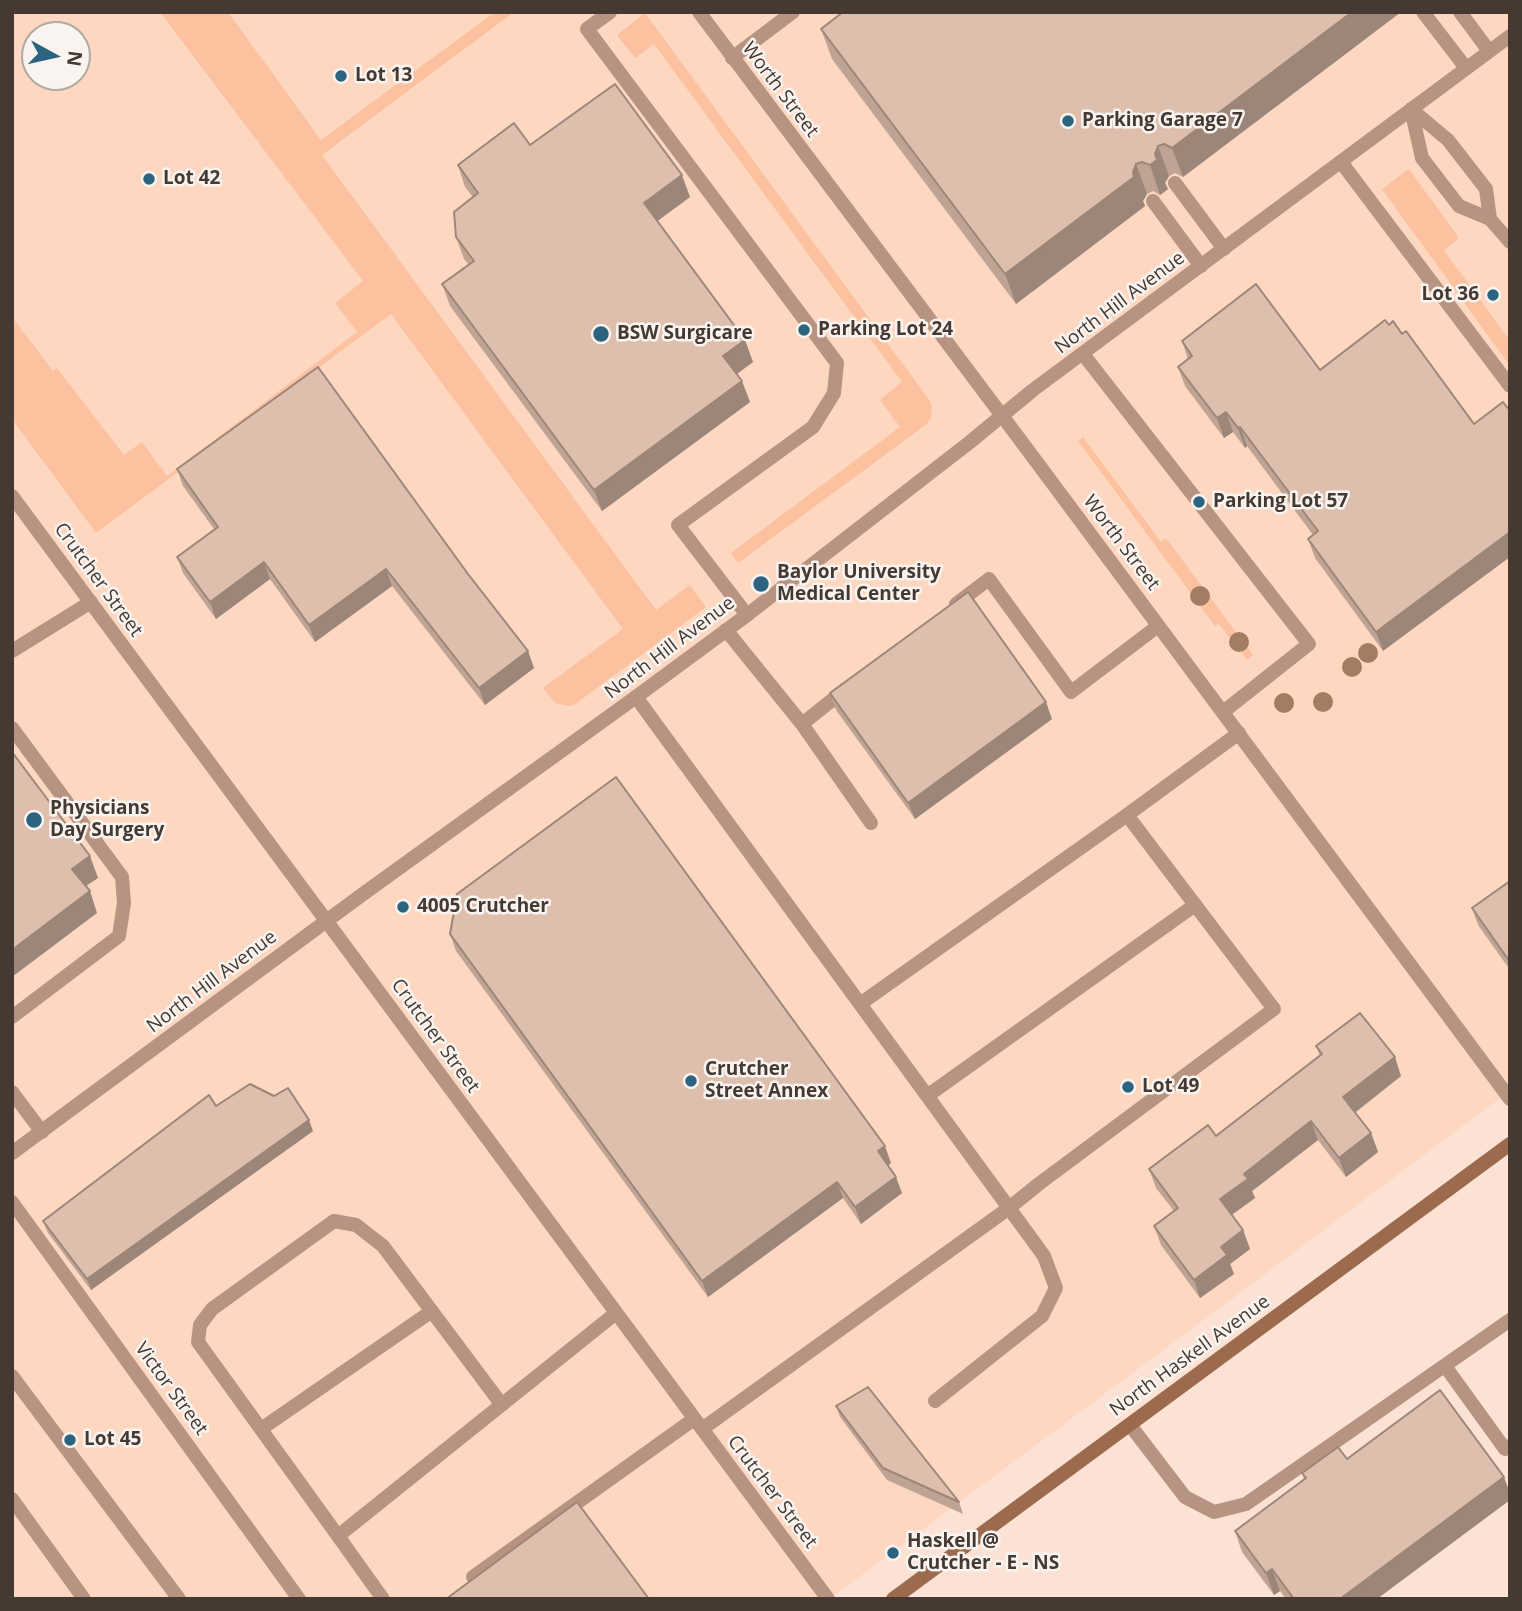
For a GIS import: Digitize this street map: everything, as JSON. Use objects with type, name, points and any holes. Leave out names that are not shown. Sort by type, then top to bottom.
[{"type":"main road","name":"North Haskell Avenue","points":[[893,1599],[1510,1144]]},
{"type":"street","points":[[610,12],[587,29],[837,363],[834,393],[813,427],[678,525],[747,615]]},
{"type":"street","name":"Worth Street","points":[[699,12],[1510,1099]]},
{"type":"street","points":[[732,58],[793,12]]},
{"type":"street","points":[[1423,12],[1466,68]]},
{"type":"street","points":[[1460,12],[1489,51]]},
{"type":"street","name":"North Hill Avenue","points":[[12,1153],[747,615],[1033,390],[1510,36]]},
{"type":"street","points":[[1411,109],[1448,140],[1486,189],[1490,219]]},
{"type":"street","points":[[1411,109],[1422,158],[1459,206],[1490,219],[1510,242]]},
{"type":"street","points":[[1341,162],[1510,386]]},
{"type":"street","points":[[1175,183],[1224,249]]},
{"type":"street","points":[[1153,201],[1201,266]]},
{"type":"street","points":[[1083,354],[1309,645],[1223,712]]},
{"type":"street","name":"Crutcher Street","points":[[12,496],[828,1599]]},
{"type":"street","points":[[945,613],[989,579],[1071,692],[1158,626]]},
{"type":"street","points":[[12,651],[91,602]]},
{"type":"street","points":[[726,630],[802,724],[872,823]]},
{"type":"street","points":[[802,724],[857,681]]},
{"type":"street","points":[[636,697],[1044,1256],[1056,1288],[1042,1316],[935,1401]]},
{"type":"street","points":[[12,728],[122,877],[124,904],[119,936],[12,1017]]},
{"type":"street","points":[[860,1004],[1239,733]]},
{"type":"street","points":[[474,1577],[1009,1208],[1040,1182],[1274,1009],[1127,814]]},
{"type":"street","points":[[927,1096],[1195,905]]},
{"type":"street","points":[[12,1092],[42,1132]]},
{"type":"street","name":"Victor Street","points":[[12,1202],[299,1599]]},
{"type":"street","points":[[383,1599],[198,1342],[200,1325],[212,1309],[334,1221],[356,1224],[383,1246],[502,1405]]},
{"type":"street","points":[[261,1429],[432,1311]]},
{"type":"street","points":[[338,1536],[616,1313]]},
{"type":"street","points":[[1130,1425],[1185,1497],[1214,1512],[1247,1504],[1510,1320]]},
{"type":"street","points":[[1445,1366],[1505,1449],[1510,1446]]},
{"type":"street","points":[[12,1376],[179,1599]]},
{"type":"street","points":[[12,1499],[84,1599]]},
{"type":"shaded area","name":"Baylor University Medical Center","points":[[12,12],[1510,12],[1510,1091],[830,1599],[12,1599]]},
{"type":"shaded area","points":[[160,12],[228,12],[321,140],[495,12],[514,12],[322,155],[656,610],[690,585],[706,607],[574,705],[555,703],[543,688],[623,629],[391,314],[96,533],[12,419],[12,317],[53,371],[57,368],[124,455],[142,442],[167,476],[357,332],[335,303],[363,281]]},
{"type":"shaded area","points":[[645,13],[932,406],[927,424],[738,563],[731,553],[900,427],[880,400],[902,382],[654,44],[635,58],[617,35]]},
{"type":"shaded area","points":[[1409,169],[1459,238],[1444,250],[1510,341],[1510,366],[1382,189]]},
{"type":"shaded area","points":[[1083,437],[1161,542],[1166,538],[1253,655],[1247,660],[1219,624],[1215,626],[1078,441]]},
{"type":"building","name":"Parking Garage 7","points":[[843,12],[1352,12],[1172,148],[1164,144],[1158,146],[1155,154],[1157,160],[1150,165],[1142,162],[1136,164],[1134,177],[1005,274],[821,29]]},
{"type":"building","name":"BSW Surgicare","points":[[615,84],[682,175],[644,203],[745,340],[723,356],[742,381],[594,490],[442,284],[474,261],[456,237],[454,212],[478,193],[458,165],[514,123],[530,145]]},
{"type":"building","points":[[1256,284],[1320,370],[1385,320],[1389,325],[1393,321],[1402,334],[1406,331],[1474,424],[1503,402],[1510,411],[1510,532],[1376,632],[1308,539],[1318,531],[1240,427],[1238,428],[1226,412],[1217,418],[1178,367],[1192,356],[1182,341]]},
{"type":"building","points":[[318,367],[468,574],[528,651],[479,688],[386,569],[309,625],[264,562],[210,602],[177,557],[218,527],[177,469]]},
{"type":"building","points":[[968,592],[1046,702],[908,803],[830,693]]},
{"type":"building","name":"Physicians Day Surgery","points":[[12,752],[90,856],[72,869],[90,891],[12,950]]},
{"type":"building","name":"Crutcher Street Annex","points":[[616,777],[885,1146],[878,1151],[896,1177],[855,1207],[837,1182],[702,1281],[450,934],[457,894]]},
{"type":"building","points":[[1510,881],[1510,962],[1472,908]]},
{"type":"building","points":[[1360,1013],[1395,1057],[1343,1097],[1371,1133],[1339,1158],[1311,1121],[1244,1174],[1248,1179],[1220,1199],[1243,1230],[1221,1247],[1227,1255],[1194,1280],[1154,1226],[1178,1208],[1149,1169],[1208,1125],[1216,1136],[1322,1054],[1316,1046]]},
{"type":"building","points":[[250,1084],[274,1096],[288,1088],[309,1120],[87,1279],[43,1221],[209,1095],[216,1106]]},
{"type":"building","points":[[868,1387],[959,1502],[883,1468],[836,1406]]},
{"type":"building","points":[[1440,1390],[1504,1477],[1340,1599],[1294,1599],[1272,1569],[1266,1573],[1235,1531],[1306,1478],[1302,1473],[1338,1447],[1347,1459]]},
{"type":"building","points":[[577,1502],[649,1599],[446,1599]]},
{"type":"place","name":"Lot 13","points":[[341,76]]},
{"type":"place","name":"Parking Garage 7","points":[[1068,121]]},
{"type":"place","name":"Lot 42","points":[[149,179]]},
{"type":"place","name":"Lot 36","points":[[1493,295]]},
{"type":"place","name":"Parking Lot 24","points":[[804,330]]},
{"type":"place","name":"BSW Surgicare","points":[[601,334]]},
{"type":"place","name":"Parking Lot 57","points":[[1199,502]]},
{"type":"place","name":"Baylor University Medical Center","points":[[761,584]]},
{"type":"place","name":"Physicians Day Surgery","points":[[34,820]]},
{"type":"place","name":"4005 Crutcher","points":[[403,907]]},
{"type":"place","name":"Crutcher Street Annex","points":[[691,1081]]},
{"type":"place","name":"Lot 49","points":[[1128,1087]]},
{"type":"place","name":"Lot 45","points":[[70,1440]]},
{"type":"place","name":"Haskell @ Crutcher - E - NS","points":[[893,1553]]}]
